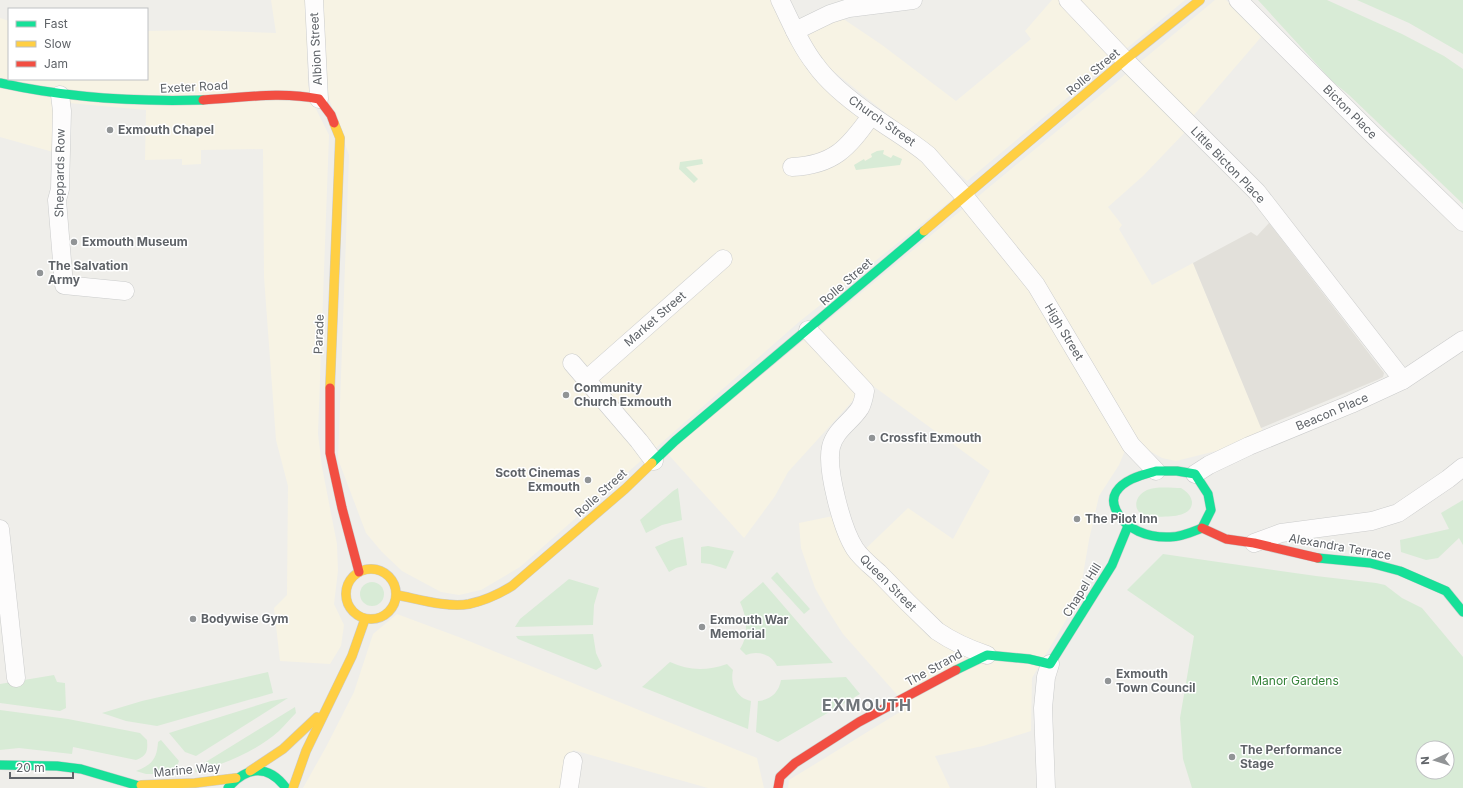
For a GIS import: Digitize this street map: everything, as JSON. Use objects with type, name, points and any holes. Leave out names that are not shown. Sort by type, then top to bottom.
[{"type":"main road","name":"Rolle Street","points":[[397,596],[446,604],[468,604],[502,592],[512,586],[619,494],[675,441],[808,330],[1125,60],[1200,0]]},
{"type":"main road","name":"Exeter Road","points":[[0,83],[60,95],[140,100],[205,100],[281,94],[298,94],[319,99]]},
{"type":"main road","name":"Parade","points":[[319,99],[331,116],[340,138],[330,371],[330,453],[342,508],[359,572]]},
{"type":"main road","points":[[1156,471],[1177,471],[1196,474],[1208,494],[1211,510],[1202,528],[1183,535],[1164,538],[1146,535],[1128,526],[1117,513],[1113,504],[1116,492],[1127,482],[1139,475],[1156,471]]},
{"type":"main road","name":"Chapel Hill","points":[[1050,664],[1112,565],[1128,526]]},
{"type":"main road","name":"Alexandra Terrace","points":[[1202,528],[1226,539],[1254,543],[1324,559],[1370,563],[1400,571],[1446,591],[1463,612]]},
{"type":"main road","points":[[366,569],[382,571],[393,581],[397,596],[395,603],[392,610],[380,618],[365,619],[357,615],[347,602],[346,593],[348,584],[352,577],[359,572],[366,569]]},
{"type":"main road","points":[[293,788],[298,769],[326,708],[354,654],[365,619]]},
{"type":"main road","name":"The Strand","points":[[778,788],[780,777],[796,763],[859,722],[966,664],[988,655],[1029,659],[1050,664]]},
{"type":"main road","points":[[228,788],[236,778],[250,771],[283,749],[326,708]]},
{"type":"main road","name":"Marine Way","points":[[0,765],[57,766],[75,768],[96,772],[143,787],[236,778]]},
{"type":"main road","points":[[250,771],[264,770],[276,776],[286,788]]},
{"type":"street","name":"Albion Street","points":[[314,0],[319,99]]},
{"type":"street","name":"Church Street","points":[[780,0],[807,53],[823,75],[844,95],[871,116],[915,144],[928,155],[965,197]]},
{"type":"street","points":[[795,31],[830,14],[849,8],[913,0]]},
{"type":"street","name":"Little Bicton Place","points":[[1068,0],[1125,60],[1257,192],[1403,380]]},
{"type":"street","name":"Bicton Place","points":[[1238,0],[1370,132],[1463,222]]},
{"type":"street","name":"Sheppards Row","points":[[60,95],[62,111],[60,189],[57,200],[64,285],[126,291]]},
{"type":"street","points":[[792,167],[808,166],[841,152],[856,136],[871,116]]},
{"type":"street","name":"High Street","points":[[965,197],[1036,285],[1131,445],[1156,471]]},
{"type":"street","name":"Market Street","points":[[587,379],[723,259]]},
{"type":"street","name":"Queen Street","points":[[808,330],[865,391],[864,400],[860,408],[836,434],[831,445],[829,464],[838,505],[855,550],[937,631],[968,649],[988,655]]},
{"type":"street","name":"Beacon Place","points":[[1196,474],[1209,465],[1249,446],[1351,404],[1403,380],[1463,340]]},
{"type":"street","points":[[572,363],[639,441],[654,461]]},
{"type":"street","points":[[1254,543],[1281,533],[1372,521],[1398,513],[1463,467]]},
{"type":"street","points":[[0,529],[16,678]]},
{"type":"street","points":[[1046,788],[1043,708],[1046,677],[1050,664]]},
{"type":"street","points":[[569,788],[573,761]]},
{"type":"shaded area","points":[[271,0],[306,0],[308,85],[315,107],[329,135],[318,434],[322,467],[337,544],[338,571],[334,604],[344,625],[341,646],[330,664],[280,661],[274,608],[287,595],[288,486],[276,440],[264,277],[263,149],[201,150],[201,164],[182,165],[182,159],[145,160],[146,110],[58,102],[53,152],[0,137],[0,18],[8,21],[8,80],[148,80],[148,31],[195,30],[276,33]]},
{"type":"shaded area","points":[[320,0],[775,0],[799,47],[908,146],[933,171],[954,198],[799,322],[520,567],[481,590],[459,595],[441,592],[402,571],[382,552],[366,533],[338,459],[349,155],[323,82]]},
{"type":"shaded area","points":[[1052,0],[1185,0],[967,181],[942,158],[823,63],[805,37],[839,16],[882,45],[956,101],[1031,39],[1025,31]]},
{"type":"shaded area","points":[[1215,0],[1226,0],[1262,36],[1187,123],[1187,130],[1143,176],[1108,207],[1122,225],[1119,229],[1152,285],[1193,263],[1264,434],[1232,447],[1176,461],[1162,458],[1148,450],[1133,437],[975,199]]},
{"type":"shaded area","points":[[964,208],[1030,288],[1126,448],[1119,465],[1099,496],[1089,540],[1079,598],[1032,678],[1031,731],[983,746],[935,756],[950,788],[788,788],[789,780],[908,707],[843,634],[827,609],[815,588],[801,548],[799,523],[833,516],[856,558],[908,508],[953,539],[990,471],[869,383],[788,472],[775,496],[744,538],[667,453]]},
{"type":"shaded area","points":[[1269,223],[1384,373],[1383,377],[1377,380],[1261,428],[1193,263],[1251,232],[1257,236]]},
{"type":"shaded area","points":[[397,614],[464,639],[757,758],[764,788],[708,788],[573,750],[565,788],[303,788],[354,692],[373,634]]},
{"type":"green space","points":[[1258,0],[1327,0],[1402,34],[1444,56],[1463,69],[1463,204],[1349,95],[1332,81]]},
{"type":"green space","points":[[1357,0],[1463,0],[1463,54],[1409,23]]},
{"type":"green space","points":[[884,150],[883,154],[891,158],[893,155],[902,159],[900,165],[856,170],[854,165],[864,159],[865,161],[872,157],[871,154],[877,151]]},
{"type":"green space","points":[[702,159],[703,164],[686,167],[698,179],[694,183],[679,169],[680,162]]},
{"type":"green space","points":[[678,488],[682,520],[662,525],[646,533],[640,520]]},
{"type":"green space","points":[[1160,488],[1181,488],[1191,497],[1192,502],[1188,511],[1183,514],[1177,516],[1153,517],[1142,514],[1136,507],[1138,498],[1147,490]]},
{"type":"green space","points":[[1463,500],[1463,545],[1459,538],[1438,558],[1426,560],[1401,552],[1400,540],[1449,529],[1441,513]]},
{"type":"green space","points":[[683,537],[687,565],[669,572],[655,547],[671,540]]},
{"type":"green space","points":[[708,546],[734,551],[726,569],[701,563],[701,547]]},
{"type":"green space","name":"Manor Gardens","points":[[1163,554],[1385,585],[1402,598],[1422,608],[1463,657],[1463,788],[1192,788],[1183,759],[1180,718],[1194,636],[1127,590]]},
{"type":"green space","points":[[777,572],[810,609],[804,614],[771,578]]},
{"type":"green space","points":[[569,579],[599,588],[594,605],[593,625],[515,627],[520,619]]},
{"type":"green space","points":[[372,582],[381,585],[384,594],[381,603],[372,606],[363,603],[360,594],[363,585]]},
{"type":"green space","points":[[763,582],[833,663],[777,666],[772,659],[764,654],[755,653],[746,655],[740,649],[745,638],[746,626],[740,602]]},
{"type":"green space","points":[[593,634],[596,653],[602,666],[596,670],[518,639],[516,636]]},
{"type":"green space","points":[[670,662],[684,667],[698,669],[712,668],[727,664],[733,670],[732,680],[735,689],[741,697],[751,701],[748,729],[642,687]]},
{"type":"green space","points":[[268,672],[273,693],[157,726],[126,721],[102,713],[142,701]]},
{"type":"green space","points":[[54,675],[57,682],[65,683],[66,708],[60,711],[0,703],[0,684]]},
{"type":"green space","points":[[846,677],[860,694],[778,742],[756,732],[758,701],[767,699],[774,695],[781,680]]},
{"type":"green space","points":[[288,698],[196,756],[185,752],[169,733],[271,701]]},
{"type":"green space","points":[[295,707],[296,713],[279,731],[260,745],[228,761],[195,772],[196,768]]},
{"type":"green space","points":[[0,710],[68,719],[140,733],[147,740],[147,750],[145,755],[136,760],[73,747],[72,754],[19,748],[0,750]]},
{"type":"green space","points":[[161,740],[179,761],[174,774],[146,774],[136,771],[153,761],[158,742]]},
{"type":"traffic: fast","points":[[0,83],[50,92],[101,98],[203,100]]},
{"type":"traffic: fast","points":[[652,463],[675,441],[924,231]]},
{"type":"traffic: fast","points":[[1156,471],[1177,471],[1195,474],[1208,494],[1211,510],[1202,528],[1178,536],[1154,536],[1132,528],[1120,517],[1115,508],[1114,501],[1115,494],[1119,488],[1134,478],[1156,471]]},
{"type":"traffic: fast","points":[[956,670],[987,655],[1029,659],[1050,664],[1112,565],[1128,526]]},
{"type":"traffic: fast","points":[[1318,558],[1370,563],[1400,571],[1446,591],[1463,612]]},
{"type":"traffic: fast","points":[[0,765],[57,766],[81,769],[146,788]]},
{"type":"traffic: fast","points":[[228,788],[243,775],[257,771],[272,775],[286,788]]},
{"type":"traffic: slow","points":[[924,231],[1125,60],[1200,0]]},
{"type":"traffic: slow","points":[[330,388],[340,138],[334,123]]},
{"type":"traffic: slow","points":[[397,595],[452,605],[461,605],[480,601],[502,592],[512,586],[625,489],[652,463]]},
{"type":"traffic: slow","points":[[366,569],[376,569],[389,576],[396,589],[396,594],[396,599],[389,612],[376,619],[366,619],[357,615],[350,608],[346,599],[346,589],[350,580],[357,573],[366,569]]},
{"type":"traffic: slow","points":[[293,788],[306,751],[352,656],[365,619]]},
{"type":"traffic: slow","points":[[250,771],[283,749],[317,717]]},
{"type":"traffic: slow","points":[[141,785],[195,783],[236,778]]},
{"type":"traffic: jam","points":[[203,100],[275,95],[319,99],[331,115],[334,123]]},
{"type":"traffic: jam","points":[[330,388],[330,453],[342,508],[359,572]]},
{"type":"traffic: jam","points":[[1202,528],[1226,539],[1254,543],[1318,558]]},
{"type":"traffic: jam","points":[[778,788],[780,777],[795,763],[859,722],[956,670]]},
{"type":"place","name":"Exmouth Chapel","points":[[110,130]]},
{"type":"place","name":"Exmouth Museum","points":[[74,242]]},
{"type":"place","name":"The Salvation Army","points":[[40,273]]},
{"type":"place","name":"Community Church Exmouth","points":[[566,395]]},
{"type":"place","name":"Crossfit Exmouth","points":[[872,438]]},
{"type":"place","name":"Scott Cinemas Exmouth","points":[[588,480]]},
{"type":"place","name":"The Pilot Inn","points":[[1077,519]]},
{"type":"place","name":"Bodywise Gym","points":[[193,619]]},
{"type":"place","name":"Exmouth War Memorial","points":[[702,627]]},
{"type":"place","name":"Exmouth Town Council","points":[[1108,681]]},
{"type":"place","name":"The Performance Stage","points":[[1232,757]]},
{"type":"district","name":"EXMOUTH","points":[[867,705]]}]
